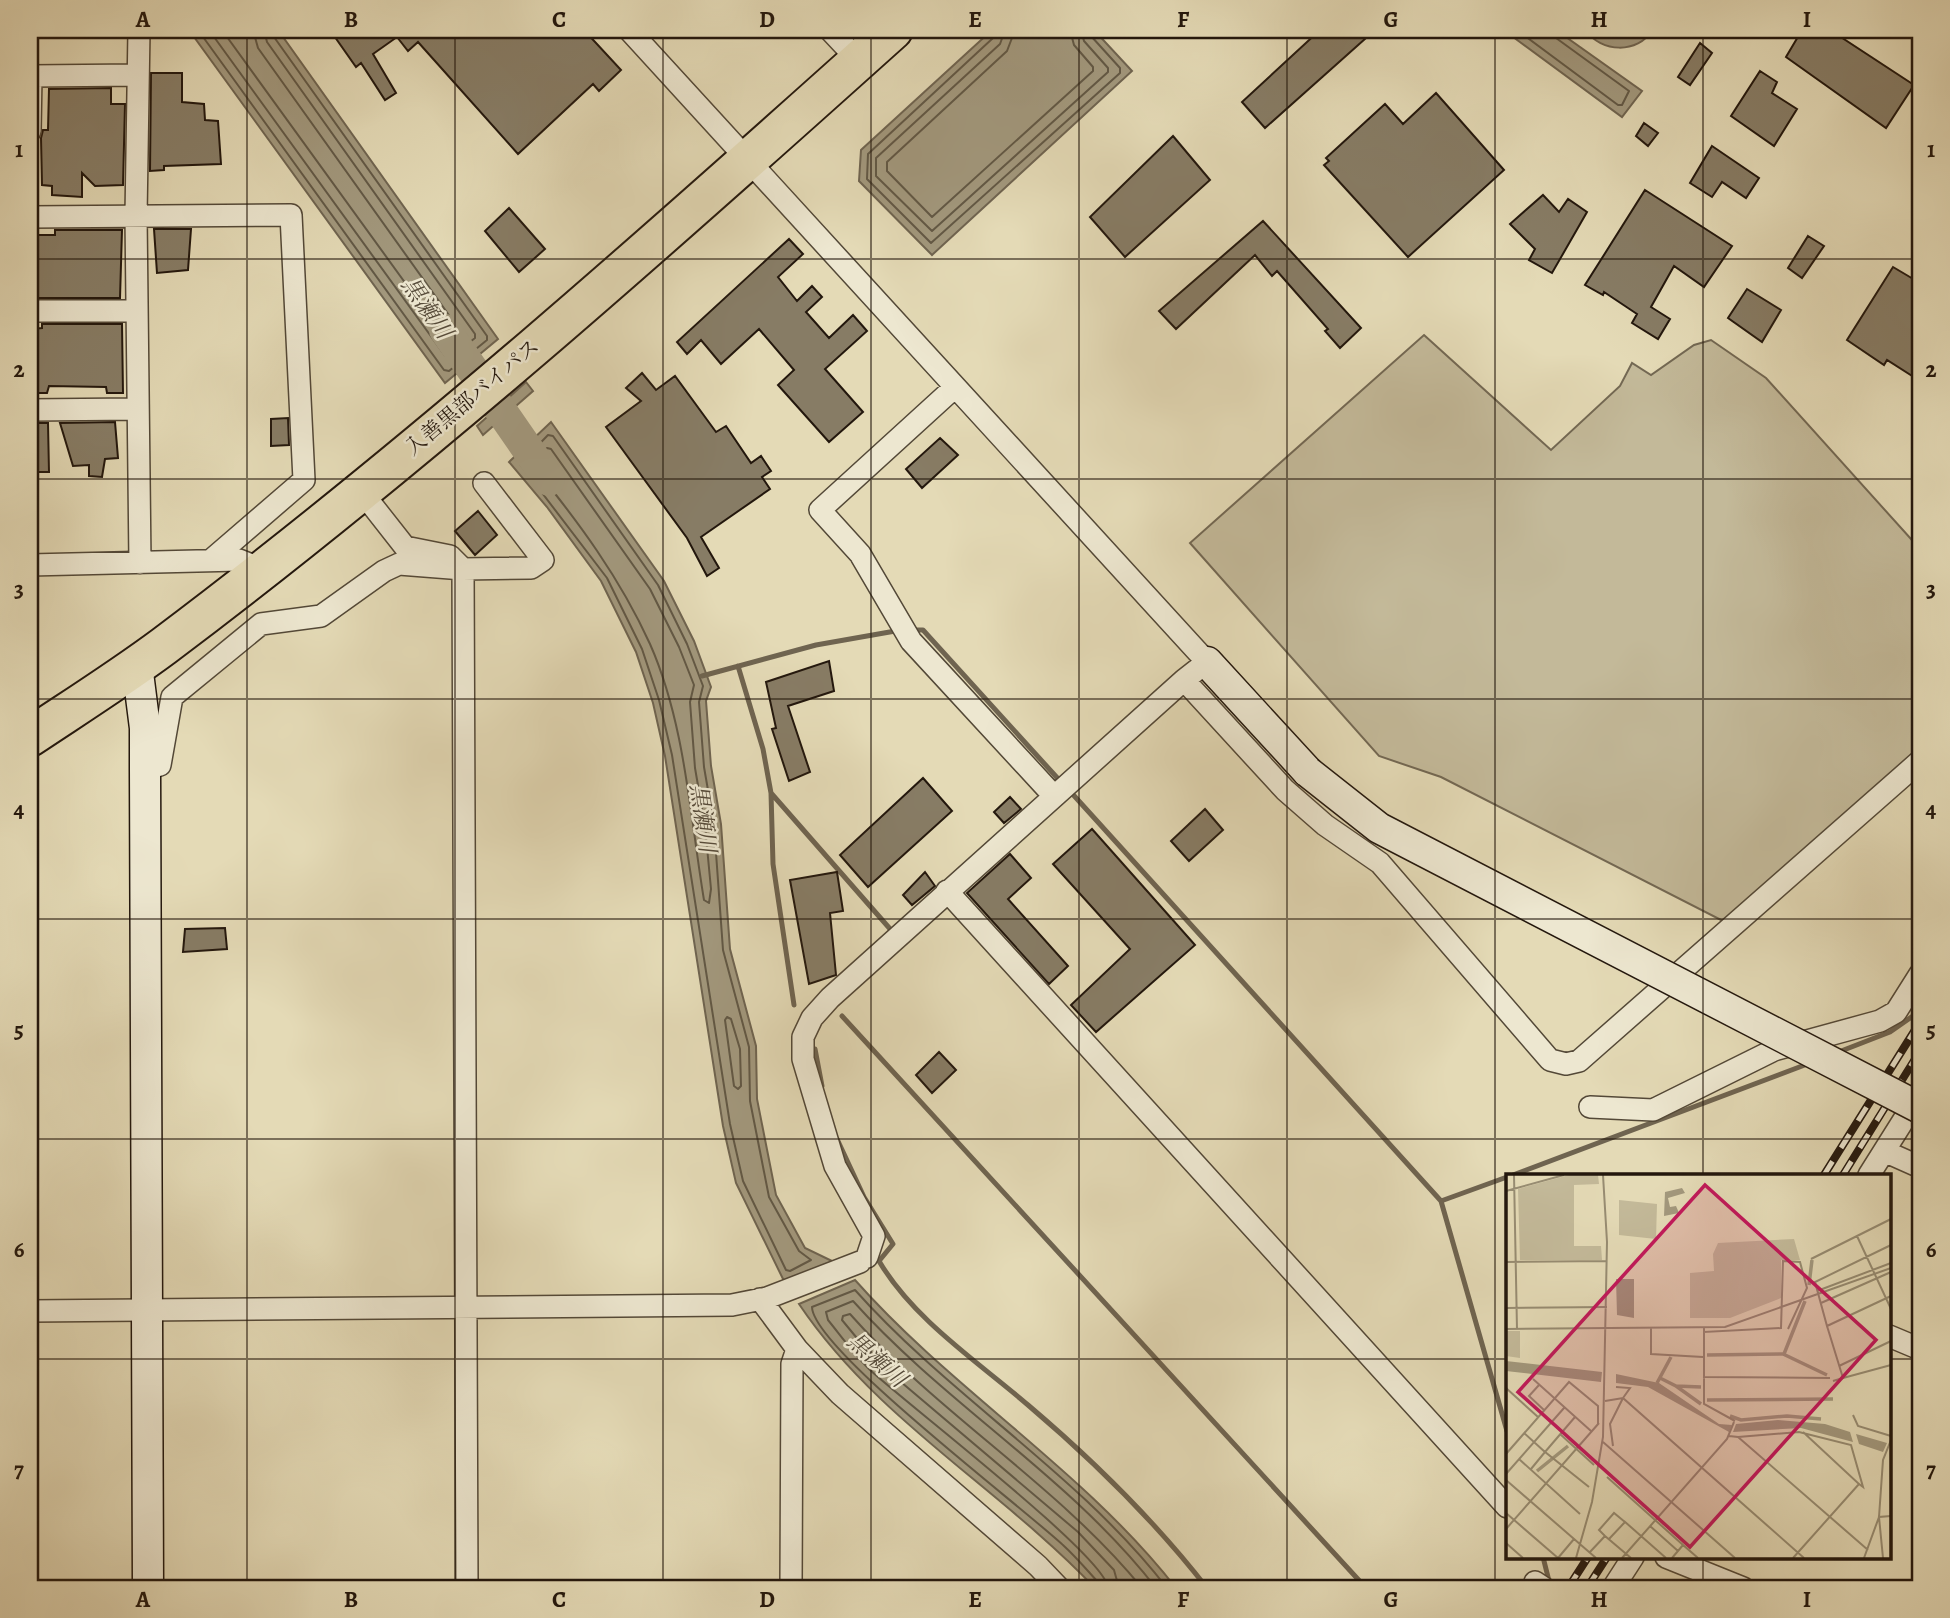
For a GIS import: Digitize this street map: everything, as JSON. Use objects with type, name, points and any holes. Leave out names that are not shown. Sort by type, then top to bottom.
[{"type":"highway","name":"入善黒部バイパス","points":[[30,737],[137,665],[361,491],[527,350],[893,30]]},
{"type":"street","points":[[139,30],[136,409],[140,564]]},
{"type":"street","points":[[629,30],[1308,772],[1379,828],[1920,1108]]},
{"type":"street","points":[[830,30],[859,61]]},
{"type":"street","points":[[30,131],[31,76],[138,75]]},
{"type":"street","points":[[30,217],[291,215],[304,481],[210,561]]},
{"type":"street","points":[[30,311],[136,311]]},
{"type":"street","points":[[955,387],[820,510],[860,554],[911,640],[1053,796]]},
{"type":"street","points":[[30,410],[136,409]]},
{"type":"street","points":[[145,769],[160,765],[172,697],[261,624],[321,616],[384,571],[399,564],[463,569],[531,568],[542,560],[484,483]]},
{"type":"street","points":[[361,491],[405,547],[450,556],[463,569],[467,1588]]},
{"type":"street","points":[[30,565],[239,560],[262,569]]},
{"type":"street","points":[[30,1311],[732,1305],[763,1299],[863,1259],[874,1236],[835,1167],[803,1059],[803,1037],[812,1018],[830,998],[947,891],[1207,662]]},
{"type":"street","points":[[137,665],[145,728],[148,1588]]},
{"type":"street","points":[[1184,680],[1285,790],[1325,825],[1380,863],[1550,1060],[1566,1064],[1579,1061],[1920,761]]},
{"type":"street","points":[[947,891],[1506,1506]]},
{"type":"street","points":[[1590,1107],[1653,1110],[1773,1050],[1880,1021],[1896,1012],[1920,974]]},
{"type":"street","points":[[1870,1174],[1920,1094]]},
{"type":"street","points":[[1884,1151],[1920,1167]]},
{"type":"street","points":[[763,1299],[797,1349],[840,1394],[1038,1566],[1059,1588]]},
{"type":"street","points":[[1890,1336],[1920,1349]]},
{"type":"street","points":[[790,1588],[792,1364],[797,1349]]},
{"type":"street","points":[[1613,1588],[1632,1558]]},
{"type":"street","points":[[1668,1558],[1743,1588]]},
{"type":"shaded area","points":[[1424,335],[1551,450],[1620,386],[1632,363],[1651,375],[1694,345],[1711,340],[1766,378],[1920,549],[1920,748],[1723,921],[1441,777],[1379,756],[1190,543]]},
{"type":"water","points":[[189,30],[278,30],[498,339],[445,383]]},
{"type":"water","points":[[992,30],[1094,30],[1132,71],[932,255],[859,181],[861,150]]},
{"type":"water","points":[[1511,30],[1556,30],[1642,91],[1622,117],[1509,34]]},
{"type":"water","points":[[1585,30],[1653,30],[1638,43],[1619,48],[1601,43]]},
{"type":"water","points":[[526,382],[533,391],[483,435],[477,426]]},
{"type":"water","points":[[551,422],[664,581],[694,641],[711,687],[706,701],[711,766],[721,824],[730,949],[756,1046],[757,1099],[776,1195],[805,1248],[834,1262],[784,1281],[736,1183],[723,1126],[665,756],[653,703],[636,652],[601,581],[547,507],[509,462]]},
{"type":"water","points":[[855,1280],[893,1321],[934,1359],[1101,1506],[1140,1545],[1176,1588],[1095,1588],[1020,1518],[941,1452],[865,1383],[830,1345],[799,1304]]},
{"type":"building","points":[[330,30],[584,30],[621,70],[599,91],[593,84],[518,154],[418,42],[408,51],[397,37],[373,54],[396,93],[385,100],[361,63],[356,67]]},
{"type":"building","points":[[1320,30],[1375,30],[1265,128],[1242,102]]},
{"type":"building","points":[[1802,30],[1830,30],[1914,85],[1886,128],[1786,57]]},
{"type":"building","points":[[1700,43],[1712,53],[1690,85],[1678,77]]},
{"type":"building","points":[[1760,71],[1777,82],[1772,93],[1797,109],[1774,146],[1731,116]]},
{"type":"building","points":[[151,73],[182,73],[182,102],[204,104],[205,120],[218,121],[221,164],[164,166],[164,170],[150,171]]},
{"type":"building","points":[[111,88],[111,104],[125,104],[123,185],[95,186],[82,173],[82,197],[52,195],[52,186],[42,185],[41,138],[43,130],[48,130],[49,89]]},
{"type":"building","points":[[1436,93],[1504,170],[1408,257],[1324,165],[1329,161],[1326,158],[1385,104],[1403,124]]},
{"type":"building","points":[[1644,123],[1658,133],[1648,146],[1636,136]]},
{"type":"building","points":[[1173,136],[1210,180],[1125,257],[1090,217]]},
{"type":"building","points":[[1712,146],[1759,178],[1746,198],[1722,182],[1712,197],[1690,183]]},
{"type":"building","points":[[1645,190],[1732,246],[1704,287],[1674,266],[1651,307],[1670,319],[1658,339],[1632,323],[1637,314],[1604,292],[1603,295],[1585,285]]},
{"type":"building","points":[[1543,195],[1559,212],[1568,199],[1587,212],[1552,273],[1529,260],[1535,249],[1510,224]]},
{"type":"building","points":[[509,208],[545,249],[519,272],[485,231]]},
{"type":"building","points":[[1263,221],[1361,328],[1340,348],[1325,331],[1328,329],[1277,271],[1272,276],[1255,255],[1176,329],[1159,311]]},
{"type":"building","points":[[154,229],[191,229],[188,270],[157,273]]},
{"type":"building","points":[[55,230],[122,230],[120,298],[35,298],[34,288],[30,289],[32,235],[55,235]]},
{"type":"building","points":[[1808,236],[1824,246],[1802,278],[1788,268]]},
{"type":"building","points":[[789,239],[803,254],[778,277],[797,301],[812,286],[822,297],[806,312],[829,338],[853,315],[867,331],[825,369],[863,412],[829,442],[778,385],[794,370],[759,329],[721,364],[701,340],[687,354],[677,342]]},
{"type":"building","points":[[1893,267],[1920,283],[1920,381],[1887,360],[1884,365],[1847,340]]},
{"type":"building","points":[[1747,289],[1781,310],[1762,342],[1728,318]]},
{"type":"building","points":[[42,324],[122,324],[123,393],[107,393],[106,387],[49,386],[47,393],[30,393],[30,329],[42,328]]},
{"type":"building","points":[[642,373],[656,390],[675,376],[716,432],[726,426],[751,463],[761,456],[771,471],[762,477],[770,489],[701,537],[719,568],[707,576],[687,538],[606,427],[641,401],[626,388]]},
{"type":"building","points":[[288,418],[289,445],[271,446],[271,419]]},
{"type":"building","points":[[115,422],[118,458],[105,459],[102,477],[89,476],[89,465],[73,466],[60,423]]},
{"type":"building","points":[[30,423],[48,423],[49,472],[35,472],[34,466],[30,466]]},
{"type":"building","points":[[940,438],[958,455],[922,488],[906,469]]},
{"type":"building","points":[[478,511],[497,535],[475,555],[455,531]]},
{"type":"building","points":[[829,661],[834,691],[788,706],[810,772],[789,781],[772,729],[776,728],[766,682]]},
{"type":"building","points":[[923,778],[952,811],[868,887],[840,855]]},
{"type":"building","points":[[1010,797],[1021,809],[1004,823],[994,812]]},
{"type":"building","points":[[1205,809],[1223,830],[1189,861],[1171,841]]},
{"type":"building","points":[[1092,829],[1195,945],[1096,1032],[1071,1005],[1130,949],[1053,864]]},
{"type":"building","points":[[1010,854],[1031,878],[1008,899],[1068,966],[1049,984],[967,893]]},
{"type":"building","points":[[837,872],[843,911],[830,913],[836,975],[809,984],[790,880]]},
{"type":"building","points":[[925,872],[935,886],[912,905],[903,895]]},
{"type":"building","points":[[225,928],[227,949],[183,952],[185,929]]},
{"type":"building","points":[[939,1052],[956,1070],[932,1093],[916,1075]]},
{"type":"waterway","name":"黒瀬川","points":[[445,330],[549,480]]},
{"type":"waterway","points":[[702,676],[816,645],[901,630]]},
{"type":"waterway","points":[[910,630],[923,630],[1061,782]]},
{"type":"waterway","points":[[738,666],[763,749],[771,793],[891,930]]},
{"type":"waterway","points":[[1068,789],[1441,1201],[1506,1428]]},
{"type":"waterway","points":[[771,793],[773,864],[794,1005]]},
{"type":"waterway","points":[[1836,1053],[1890,1032],[1920,1011]]},
{"type":"waterway","points":[[842,1016],[1366,1588]]},
{"type":"waterway","points":[[815,1049],[822,1086]]},
{"type":"waterway","points":[[1516,1174],[1810,1063]]},
{"type":"waterway","points":[[837,1139],[864,1197],[893,1244],[879,1261],[893,1282],[928,1321],[1100,1470],[1166,1539],[1207,1588]]},
{"type":"waterway","points":[[1441,1201],[1506,1177]]},
{"type":"waterway","points":[[1543,1558],[1549,1581],[1560,1588]]},
{"type":"railway","points":[[1825,1174],[1920,1022]]},
{"type":"railway","points":[[1844,1174],[1920,1051]]},
{"type":"railway","points":[[1568,1588],[1587,1558]]},
{"type":"railway","points":[[1587,1588],[1606,1558]]}]
